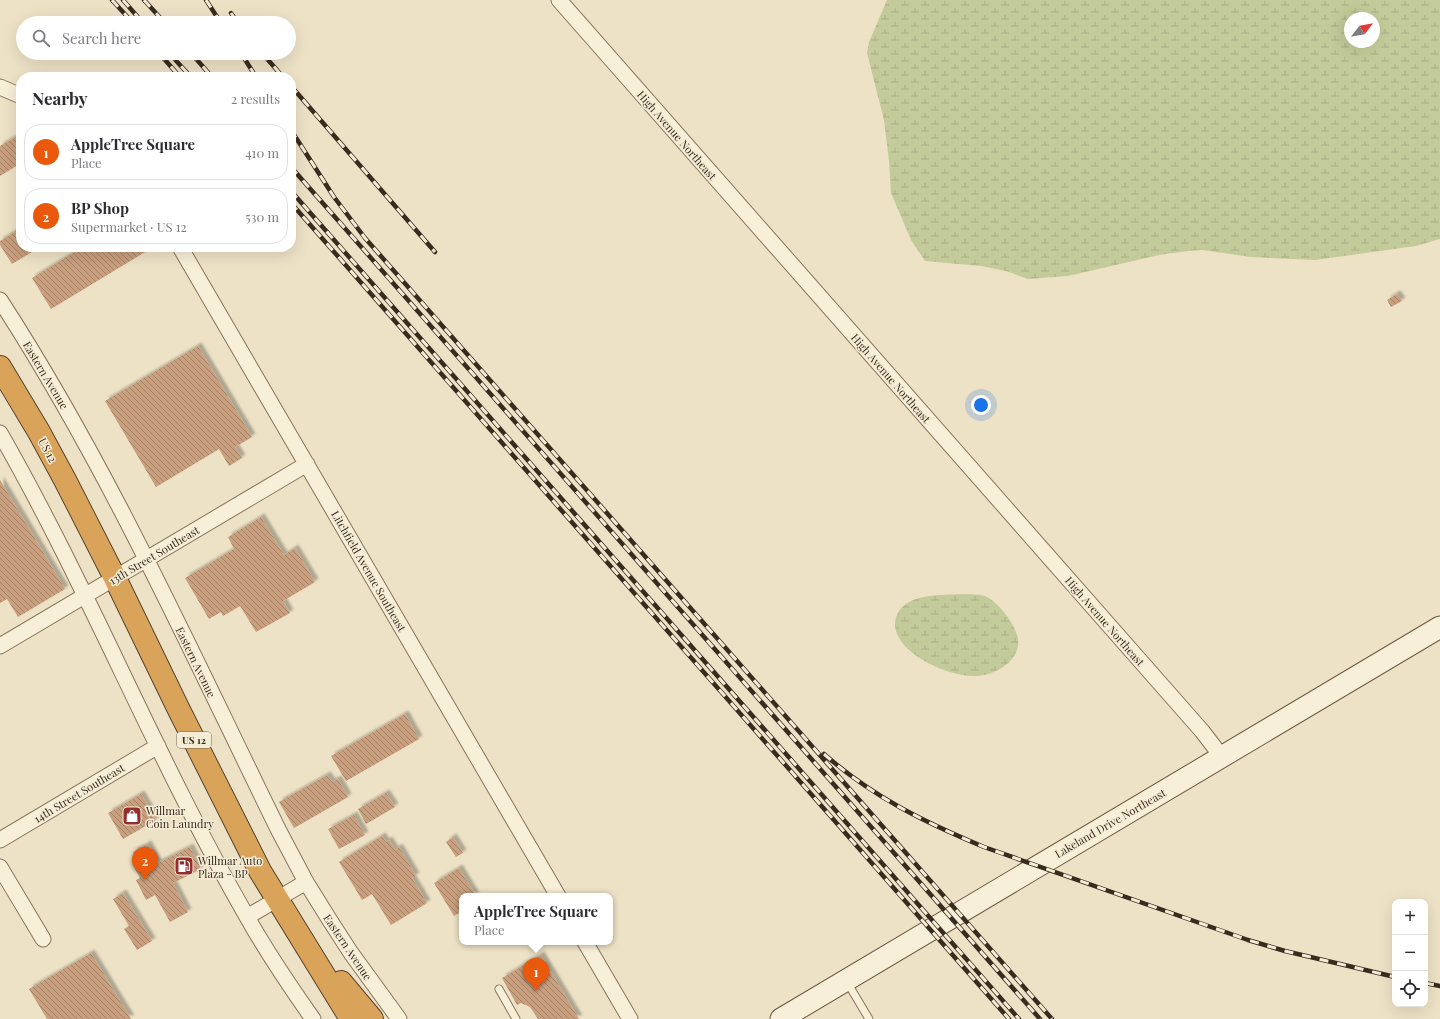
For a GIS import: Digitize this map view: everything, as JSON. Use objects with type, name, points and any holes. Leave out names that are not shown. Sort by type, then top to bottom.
[{"type":"highway","name":"US 12","points":[[0,367],[52,455],[115,578],[238,829],[276,899],[351,1019]]},
{"type":"highway","name":"US 12","points":[[276,899],[372,1019]]},
{"type":"main road","name":"Lakeland Drive Northeast","points":[[791,1016],[846,980],[1440,627]]},
{"type":"street","name":"High Avenue Northeast","points":[[559,0],[1202,731],[1222,757]]},
{"type":"street","points":[[0,87],[16,94]]},
{"type":"street","name":"Litchfield Avenue Southeast","points":[[183,252],[556,893]]},
{"type":"street","name":"Eastern Avenue","points":[[0,300],[74,420],[99,467],[279,831],[306,882],[351,953],[399,1019]]},
{"type":"street","points":[[0,433],[30,487],[85,596],[215,861],[275,963],[313,1019]]},
{"type":"street","name":"13th Street Southeast","points":[[0,646],[307,464]]},
{"type":"street","name":"14th Street Southeast","points":[[0,840],[158,746]]},
{"type":"street","points":[[0,867],[43,939]]},
{"type":"street","points":[[247,917],[306,882]]},
{"type":"street","points":[[587,945],[630,1019]]},
{"type":"lane","points":[[846,980],[869,1019]]},
{"type":"lane","points":[[499,989],[516,1019]]},
{"type":"green space","points":[[887,0],[1440,0],[1440,239],[1416,246],[1315,260],[1251,257],[1202,250],[1188,251],[1159,255],[1068,276],[1028,279],[1006,271],[981,266],[925,261],[911,240],[891,193],[884,120],[867,53],[869,42]]},
{"type":"green space","points":[[969,594],[983,595],[992,600],[998,605],[1013,625],[1018,640],[1018,646],[1013,658],[1008,663],[990,673],[977,676],[966,676],[939,668],[925,661],[903,644],[897,633],[895,622],[899,612],[906,604],[912,600],[928,596]]},
{"type":"green space","points":[[532,945],[545,945],[535,951]]},
{"type":"building","points":[[16,137],[16,166],[0,176],[0,146]]},
{"type":"building","points":[[16,231],[16,252],[32,252],[12,264],[0,245],[0,241]]},
{"type":"building","points":[[75,252],[145,252],[51,309],[32,278]]},
{"type":"building","points":[[1397,294],[1402,301],[1391,307],[1387,300]]},
{"type":"building","points":[[198,346],[252,437],[235,447],[242,458],[229,466],[219,449],[156,487],[105,401]]},
{"type":"building","points":[[0,480],[65,589],[18,617],[7,599],[0,603]]},
{"type":"building","points":[[261,517],[284,555],[295,548],[315,582],[283,601],[290,613],[256,632],[240,606],[223,616],[221,612],[209,619],[185,578],[234,549],[228,537]]},
{"type":"building","points":[[405,714],[419,739],[346,781],[331,756]]},
{"type":"building","points":[[327,775],[332,782],[338,779],[348,797],[294,828],[279,802]]},
{"type":"building","points":[[386,793],[395,807],[366,824],[358,809]]},
{"type":"building","name":"Willmar Coin Laundry","points":[[141,794],[156,820],[123,839],[108,813]]},
{"type":"building","points":[[354,815],[365,835],[339,849],[328,829]]},
{"type":"building","points":[[382,836],[386,842],[389,840],[395,850],[399,847],[416,876],[412,878],[427,903],[391,925],[372,894],[362,900],[339,862]]},
{"type":"building","points":[[453,837],[463,853],[456,857],[446,842]]},
{"type":"building","points":[[148,844],[158,863],[190,847],[201,869],[173,883],[188,912],[170,922],[155,895],[146,900],[136,880],[140,878],[135,869],[136,865],[139,863],[133,852]]},
{"type":"building","points":[[459,868],[474,893],[459,893],[459,913],[454,916],[434,883]]},
{"type":"building","points":[[123,893],[152,941],[137,950],[124,929],[129,926],[113,899]]},
{"type":"building","points":[[91,953],[131,1019],[47,1019],[29,989]]},
{"type":"building","points":[[541,955],[579,1019],[538,1019],[530,1007],[521,1003],[517,1005],[502,978]]},
{"type":"railway","points":[[112,0],[127,16]]},
{"type":"railway","points":[[123,0],[137,16]]},
{"type":"railway","points":[[144,0],[159,16]]},
{"type":"railway","points":[[206,0],[216,16]]},
{"type":"railway","points":[[165,60],[176,72]]},
{"type":"railway","points":[[175,60],[186,72]]},
{"type":"railway","points":[[197,60],[208,72]]},
{"type":"railway","points":[[245,60],[253,72]]},
{"type":"railway","points":[[268,60],[279,72]]},
{"type":"railway","points":[[296,92],[435,252]]},
{"type":"railway","points":[[296,138],[334,197],[365,238],[1052,1019]]},
{"type":"railway","points":[[296,173],[1040,1019]]},
{"type":"railway","points":[[296,197],[1019,1019]]},
{"type":"railway","points":[[296,209],[1009,1019]]},
{"type":"railway","points":[[824,754],[880,796],[920,818],[984,847],[1248,940],[1285,951],[1392,976]]},
{"type":"railway","points":[[1428,984],[1440,986]]},
{"type":"place","name":"Willmar Coin Laundry","points":[[132,816]]},
{"type":"place","name":"Willmar Auto Plaza - BP","points":[[184,866]]},
{"type":"place","name":"BP Shop","points":[[145,880]]},
{"type":"place","name":"AppleTree Square","points":[[536,991]]}]
